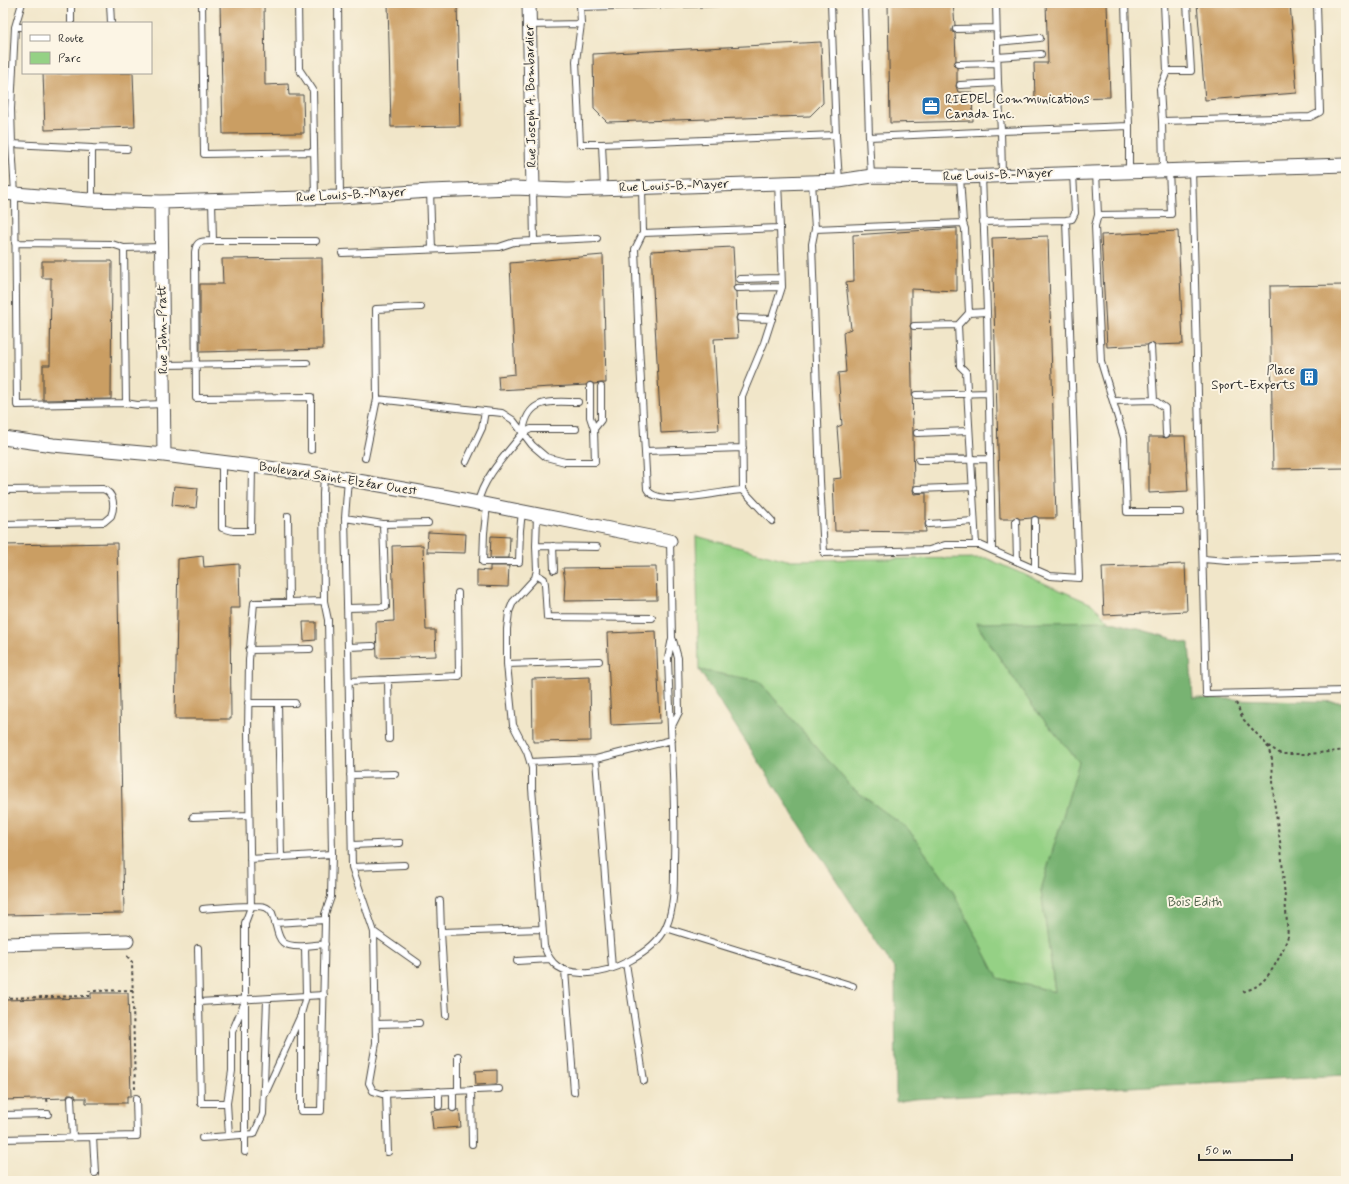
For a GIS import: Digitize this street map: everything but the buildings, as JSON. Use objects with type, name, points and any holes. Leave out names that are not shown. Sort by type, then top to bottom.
[{"type":"street","name":"Rue Joseph A. Bombardier","points":[[529,3],[533,189]]},
{"type":"street","name":"Rue Louis-B.-Mayer","points":[[9,194],[92,200],[161,202],[212,201],[340,197],[430,191],[514,188],[604,189],[839,181],[872,176],[960,177],[1346,165]]},
{"type":"street","name":"Rue John-Pratt","points":[[161,202],[164,455]]},
{"type":"street","name":"Boulevard Saint-Elzéar Ouest","points":[[3,438],[74,447],[252,465],[324,475],[483,504],[670,541]]},
{"type":"street","points":[[3,944],[127,941]]},
{"type":"lane","points":[[22,3],[15,27],[11,110],[12,144],[9,194],[15,243],[17,405],[126,403],[137,405],[164,404]]},
{"type":"lane","points":[[71,3],[72,22]]},
{"type":"lane","points":[[110,3],[111,22]]},
{"type":"lane","points":[[202,3],[204,154],[314,152]]},
{"type":"lane","points":[[298,3],[300,69],[313,90],[315,198]]},
{"type":"lane","points":[[338,3],[340,197]]},
{"type":"lane","points":[[721,3],[580,5],[580,24],[576,61],[580,144],[836,135]]},
{"type":"lane","points":[[831,3],[839,181]]},
{"type":"lane","points":[[865,3],[869,137],[872,176]]},
{"type":"lane","points":[[996,3],[1002,175]]},
{"type":"lane","points":[[1126,3],[1129,171]]},
{"type":"lane","points":[[1098,215],[1171,214],[1160,89],[1168,71],[1164,3]]},
{"type":"lane","points":[[1168,71],[1191,71],[1187,3]]},
{"type":"lane","points":[[1162,121],[1310,117],[1320,112],[1317,3]]},
{"type":"lane","points":[[529,25],[580,24]]},
{"type":"lane","points":[[15,27],[22,27]]},
{"type":"lane","points":[[956,29],[996,28]]},
{"type":"lane","points":[[997,42],[1040,38]]},
{"type":"lane","points":[[958,64],[1041,54]]},
{"type":"lane","points":[[960,85],[998,83]]},
{"type":"lane","points":[[869,137],[1129,126]]},
{"type":"lane","points":[[12,144],[127,149]]},
{"type":"lane","points":[[602,144],[604,189]]},
{"type":"lane","points":[[92,148],[92,200]]},
{"type":"lane","points":[[1192,169],[1197,403],[1206,694],[1346,691]]},
{"type":"lane","points":[[1096,172],[1098,215],[1095,226],[1101,362],[1124,438],[1128,512],[1181,512]]},
{"type":"lane","points":[[983,222],[1072,219],[1075,213],[1073,173]]},
{"type":"lane","points":[[982,176],[987,312],[992,550]]},
{"type":"lane","points":[[960,177],[963,223],[965,229],[969,313]]},
{"type":"lane","points":[[812,182],[815,229],[812,244],[820,481],[824,553],[929,550],[945,545],[976,545],[985,546],[1050,576],[1079,578],[1066,220]]},
{"type":"lane","points":[[772,521],[743,490],[742,396],[764,343],[782,287],[778,183]]},
{"type":"lane","points":[[642,187],[643,233],[636,249],[647,489],[651,495],[668,498],[695,498],[743,490]]},
{"type":"lane","points":[[533,189],[534,241]]},
{"type":"lane","points":[[430,191],[432,249]]},
{"type":"lane","points":[[212,201],[213,242]]},
{"type":"lane","points":[[815,229],[963,223]]},
{"type":"lane","points":[[643,233],[780,228]]},
{"type":"lane","points":[[342,253],[499,247],[514,242],[597,238]]},
{"type":"lane","points":[[311,450],[311,397],[196,398],[194,252],[197,244],[200,242],[316,241]]},
{"type":"lane","points":[[15,243],[112,244],[124,248],[162,247]]},
{"type":"lane","points":[[124,248],[126,403]]},
{"type":"lane","points":[[740,279],[781,278]]},
{"type":"lane","points":[[737,288],[782,287]]},
{"type":"lane","points":[[365,458],[378,399],[376,309],[421,307]]},
{"type":"lane","points":[[976,545],[966,372],[960,366],[958,325],[969,313],[987,312]]},
{"type":"lane","points":[[740,318],[772,319]]},
{"type":"lane","points":[[914,326],[958,325]]},
{"type":"lane","points":[[1151,347],[1154,400]]},
{"type":"lane","points":[[163,365],[307,362]]},
{"type":"lane","points":[[378,399],[502,413],[513,420],[532,446],[554,460],[565,462],[594,462],[594,429],[590,417],[590,386]]},
{"type":"lane","points":[[594,429],[601,420],[601,387]]},
{"type":"lane","points":[[916,395],[988,393]]},
{"type":"lane","points":[[1113,401],[1154,400],[1165,408],[1166,434]]},
{"type":"lane","points":[[522,512],[519,562],[483,562],[483,504],[480,494],[488,479],[522,433],[524,422],[535,407],[540,403],[547,402],[578,402]]},
{"type":"lane","points":[[466,462],[482,428],[485,411]]},
{"type":"lane","points":[[522,433],[531,429],[576,429]]},
{"type":"lane","points":[[917,433],[970,431]]},
{"type":"lane","points":[[645,451],[743,448]]},
{"type":"lane","points":[[919,460],[990,459]]},
{"type":"lane","points":[[222,462],[222,528],[233,531],[251,531],[252,465]]},
{"type":"lane","points":[[301,1014],[301,1111],[321,1111],[325,914],[331,897],[332,854],[328,620],[324,601],[324,475]]},
{"type":"lane","points":[[348,479],[345,518],[352,867],[374,932],[376,1043],[369,1083],[373,1091],[377,1093],[499,1089]]},
{"type":"lane","points":[[916,489],[973,487]]},
{"type":"lane","points":[[3,490],[103,489],[110,494],[113,502],[111,516],[104,522],[3,524]]},
{"type":"lane","points":[[537,515],[536,574],[533,582],[513,602],[509,612],[507,629],[507,664],[513,725],[527,752],[530,762],[544,946],[554,964],[565,970],[585,973],[612,968],[646,951],[654,944],[666,928],[672,910],[675,828],[668,658],[672,638],[670,541]]},
{"type":"lane","points":[[288,516],[289,602]]},
{"type":"lane","points":[[345,518],[383,524],[428,523]]},
{"type":"lane","points":[[1035,520],[1035,570]]},
{"type":"lane","points":[[929,524],[974,521]]},
{"type":"lane","points":[[1016,521],[1017,561]]},
{"type":"lane","points":[[347,608],[386,606],[383,524]]},
{"type":"lane","points":[[536,546],[597,547]]},
{"type":"lane","points":[[553,546],[554,570]]},
{"type":"lane","points":[[1203,559],[1228,561],[1346,557]]},
{"type":"lane","points":[[536,574],[544,579],[547,617],[652,618]]},
{"type":"lane","points":[[349,681],[459,676],[458,593]]},
{"type":"lane","points":[[245,1152],[244,923],[251,907],[248,703],[254,603],[324,601]]},
{"type":"lane","points":[[671,727],[679,712],[678,658],[672,638]]},
{"type":"lane","points":[[348,647],[373,646]]},
{"type":"lane","points":[[250,650],[310,649]]},
{"type":"lane","points":[[507,664],[599,661]]},
{"type":"lane","points":[[388,679],[389,739]]},
{"type":"lane","points":[[248,703],[295,703]]},
{"type":"lane","points":[[278,703],[281,857]]},
{"type":"lane","points":[[530,762],[596,760],[672,740]]},
{"type":"lane","points":[[596,760],[612,968]]},
{"type":"lane","points":[[350,775],[395,774]]},
{"type":"lane","points":[[193,817],[249,815]]},
{"type":"lane","points":[[352,845],[400,843]]},
{"type":"lane","points":[[250,859],[332,854]]},
{"type":"lane","points":[[352,867],[404,865]]},
{"type":"lane","points":[[440,900],[446,1015]]},
{"type":"lane","points":[[203,909],[266,907],[270,910],[279,939],[284,944],[294,947],[325,944]]},
{"type":"lane","points":[[275,923],[325,920]]},
{"type":"lane","points":[[666,928],[853,986]]},
{"type":"lane","points":[[441,932],[542,929]]},
{"type":"lane","points":[[374,932],[418,963]]},
{"type":"lane","points":[[264,1097],[301,1014],[306,996],[305,946]]},
{"type":"lane","points":[[198,948],[201,1103],[227,1103]]},
{"type":"lane","points":[[517,961],[550,959]]},
{"type":"lane","points":[[626,962],[644,1081]]},
{"type":"lane","points":[[565,970],[574,1092]]},
{"type":"lane","points":[[199,1002],[324,995]]},
{"type":"lane","points":[[202,1138],[254,1134],[263,1114],[267,999]]},
{"type":"lane","points":[[229,1136],[227,1103],[232,1072],[232,1032],[245,1000]]},
{"type":"lane","points":[[376,1024],[419,1023]]},
{"type":"lane","points":[[453,1108],[456,1090],[458,1056]]},
{"type":"lane","points":[[472,1090],[472,1144]]},
{"type":"lane","points":[[439,1091],[439,1106]]},
{"type":"lane","points":[[386,1093],[388,1152]]},
{"type":"lane","points":[[3,1139],[137,1136],[136,1097]]},
{"type":"lane","points":[[71,1098],[73,1138]]},
{"type":"lane","points":[[3,1115],[48,1114]]},
{"type":"lane","points":[[93,1137],[95,1173]]},
{"type":"path","points":[[1232,694],[1243,719],[1267,745],[1281,754],[1310,754],[1346,750]]},
{"type":"path","points":[[1243,992],[1256,987],[1271,971],[1284,949],[1288,936],[1281,848],[1274,801],[1272,759],[1267,745]]},
{"type":"path","points":[[127,956],[132,962],[136,1097]]},
{"type":"path","points":[[3,998],[89,996],[89,991],[133,990]]},
{"type":"path","points":[[48,1098],[48,1103]]},
{"type":"green space","points":[[696,536],[787,560],[986,558],[1092,604],[1109,621],[976,624],[1034,708],[1079,762],[1041,890],[1055,992],[998,978],[952,890],[908,829],[852,788],[759,681],[699,670]]},
{"type":"green space","name":"Bois Edith","points":[[1109,621],[1189,643],[1193,698],[1346,702],[1346,1075],[914,1099],[896,1102],[895,970],[699,670],[759,681],[852,788],[908,829],[952,890],[998,978],[1055,992],[1041,890],[1079,762],[1034,708],[976,623]]},
{"type":"place","name":"RIEDEL Communications Canada Inc.","points":[[931,106]]},
{"type":"place","name":"Place Sport-Experts","points":[[1309,377]]}]
